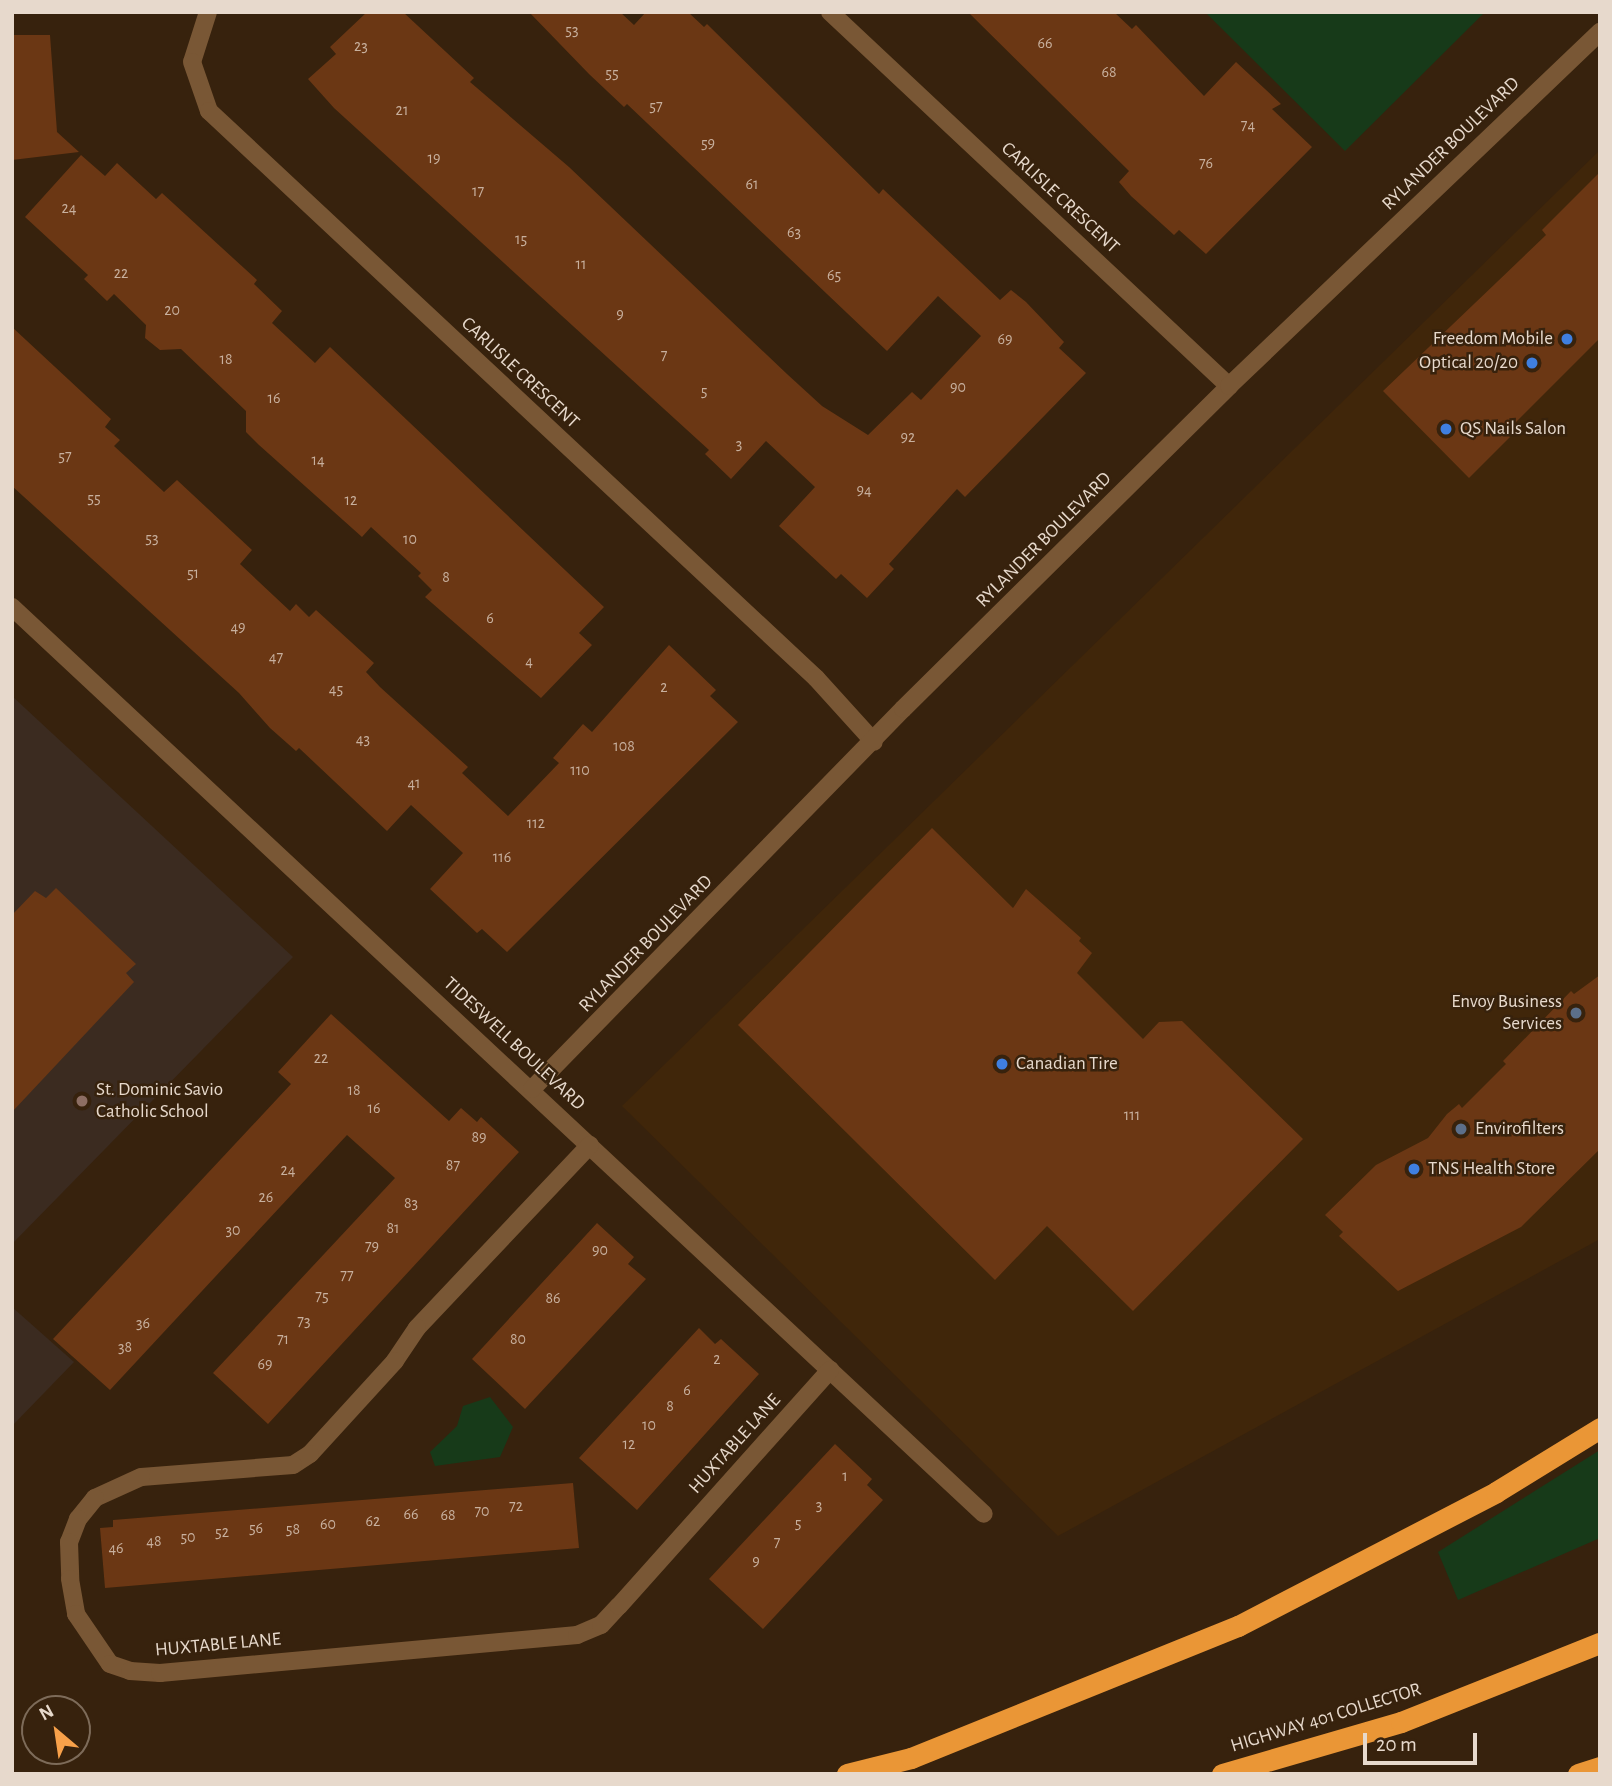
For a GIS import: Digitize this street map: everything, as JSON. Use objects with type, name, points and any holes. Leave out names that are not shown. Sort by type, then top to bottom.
[{"type":"highway","points":[[847,1774],[911,1758],[1238,1626],[1496,1492],[1600,1428]]},
{"type":"highway","name":"HIGHWAY 401 COLLECTOR","points":[[1222,1774],[1401,1722],[1600,1643]]},
{"type":"highway","points":[[1578,1774],[1600,1767]]},
{"type":"street","name":"CARLISLE CRESCENT","points":[[208,12],[192,62],[209,111],[816,678],[874,741]]},
{"type":"street","name":"CARLISLE CRESCENT","points":[[830,12],[1229,386]]},
{"type":"street","name":"RYLANDER BOULEVARD","points":[[532,1088],[1229,386],[1599,33]]},
{"type":"street","name":"TIDESWELL BOULEVARD","points":[[12,607],[532,1088],[984,1514]]},
{"type":"street","name":"HUXTABLE LANE","points":[[590,1145],[417,1328],[395,1361],[310,1454],[293,1465],[141,1477],[95,1499],[78,1519],[69,1542],[69,1579],[76,1614],[110,1664],[130,1671],[160,1673],[577,1635],[601,1625],[830,1370]]},
{"type":"shaded area","points":[[1600,150],[1600,1239],[1058,1536],[622,1106]]},
{"type":"shaded area","name":"St. Dominic Savio Catholic School","points":[[12,696],[293,957],[12,1244]]},
{"type":"shaded area","points":[[12,1307],[74,1362],[12,1426]]},
{"type":"green space","points":[[1205,12],[1485,12],[1345,151]]},
{"type":"green space","points":[[490,1397],[513,1427],[500,1457],[435,1466],[430,1452],[457,1426],[463,1406]]},
{"type":"green space","points":[[1600,1450],[1600,1538],[1458,1600],[1438,1552]]},
{"type":"building","points":[[367,12],[403,12],[474,78],[470,82],[569,167],[822,406],[868,435],[912,392],[921,400],[981,336],[938,296],[887,351],[627,104],[624,107],[589,74],[529,12],[620,12],[634,25],[646,12],[688,12],[704,27],[707,24],[879,194],[883,189],[1000,300],[1011,290],[1026,302],[1064,342],[1059,348],[1086,373],[965,497],[957,489],[889,564],[894,569],[867,598],[841,574],[836,579],[779,526],[815,487],[766,441],[731,479],[705,454],[709,450],[334,108],[308,79],[336,54],[330,47]]},
{"type":"building","points":[[968,12],[1114,12],[1132,29],[1136,25],[1204,96],[1236,62],[1281,104],[1272,109],[1312,147],[1206,254],[1179,230],[1174,235],[1131,196],[1119,182],[1129,171]]},
{"type":"building","points":[[12,35],[50,35],[57,132],[79,152],[12,160]]},
{"type":"building","points":[[81,155],[105,176],[117,163],[156,199],[162,193],[257,280],[254,284],[282,311],[272,323],[315,363],[330,347],[604,607],[579,633],[592,645],[541,698],[425,597],[432,590],[418,576],[421,573],[371,527],[362,537],[259,445],[246,432],[246,411],[181,349],[160,350],[145,338],[146,325],[114,294],[107,301],[84,279],[88,275],[25,217]]},
{"type":"building","points":[[1600,172],[1600,338],[1510,428],[1515,432],[1469,478],[1383,391],[1546,235],[1542,230]]},
{"type":"building","points":[[12,327],[111,419],[105,427],[120,440],[114,446],[164,492],[177,480],[252,550],[240,564],[290,611],[296,604],[309,617],[316,610],[374,663],[366,672],[468,767],[462,773],[508,816],[559,763],[553,758],[583,724],[592,732],[669,645],[716,690],[710,696],[738,722],[507,952],[482,929],[477,933],[430,889],[463,853],[411,805],[387,831],[299,748],[296,751],[270,728],[239,693],[12,486]]},
{"type":"building","name":"Canadian Tire","points":[[932,828],[1013,908],[1026,889],[1081,938],[1079,941],[1092,953],[1077,973],[1143,1039],[1159,1022],[1182,1021],[1303,1139],[1133,1311],[1047,1226],[995,1280],[738,1025]]},
{"type":"building","points":[[56,888],[136,964],[126,973],[134,982],[12,1112],[12,915],[35,891],[46,898]]},
{"type":"building","points":[[1600,975],[1600,1149],[1521,1227],[1398,1291],[1339,1236],[1343,1232],[1325,1215],[1376,1165],[1428,1138],[1447,1114],[1459,1104],[1462,1108],[1506,1064],[1503,1061],[1571,991],[1574,994]]},
{"type":"building","points":[[331,1014],[449,1121],[461,1108],[477,1122],[481,1117],[519,1152],[268,1424],[213,1373],[395,1178],[347,1135],[110,1390],[53,1339],[291,1084],[278,1072]]},
{"type":"building","points":[[597,1223],[634,1257],[628,1264],[646,1279],[525,1409],[472,1359]]},
{"type":"building","points":[[699,1328],[715,1344],[721,1339],[759,1374],[637,1510],[579,1458]]},
{"type":"building","points":[[835,1444],[872,1479],[867,1485],[883,1500],[763,1629],[709,1579]]},
{"type":"building","points":[[573,1483],[579,1548],[105,1588],[100,1528],[113,1527],[113,1520]]},
{"type":"place","name":"Freedom Mobile","points":[[1567,339]]},
{"type":"place","name":"Optical 20/20","points":[[1532,363]]},
{"type":"place","name":"QS Nails Salon","points":[[1446,429]]},
{"type":"place","name":"Envoy Business Services","points":[[1576,1013]]},
{"type":"place","name":"Canadian Tire","points":[[1002,1064]]},
{"type":"place","name":"St. Dominic Savio Catholic School","points":[[82,1101]]},
{"type":"place","name":"Envirofilters","points":[[1461,1129]]},
{"type":"place","name":"TNS Health Store","points":[[1414,1169]]}]
